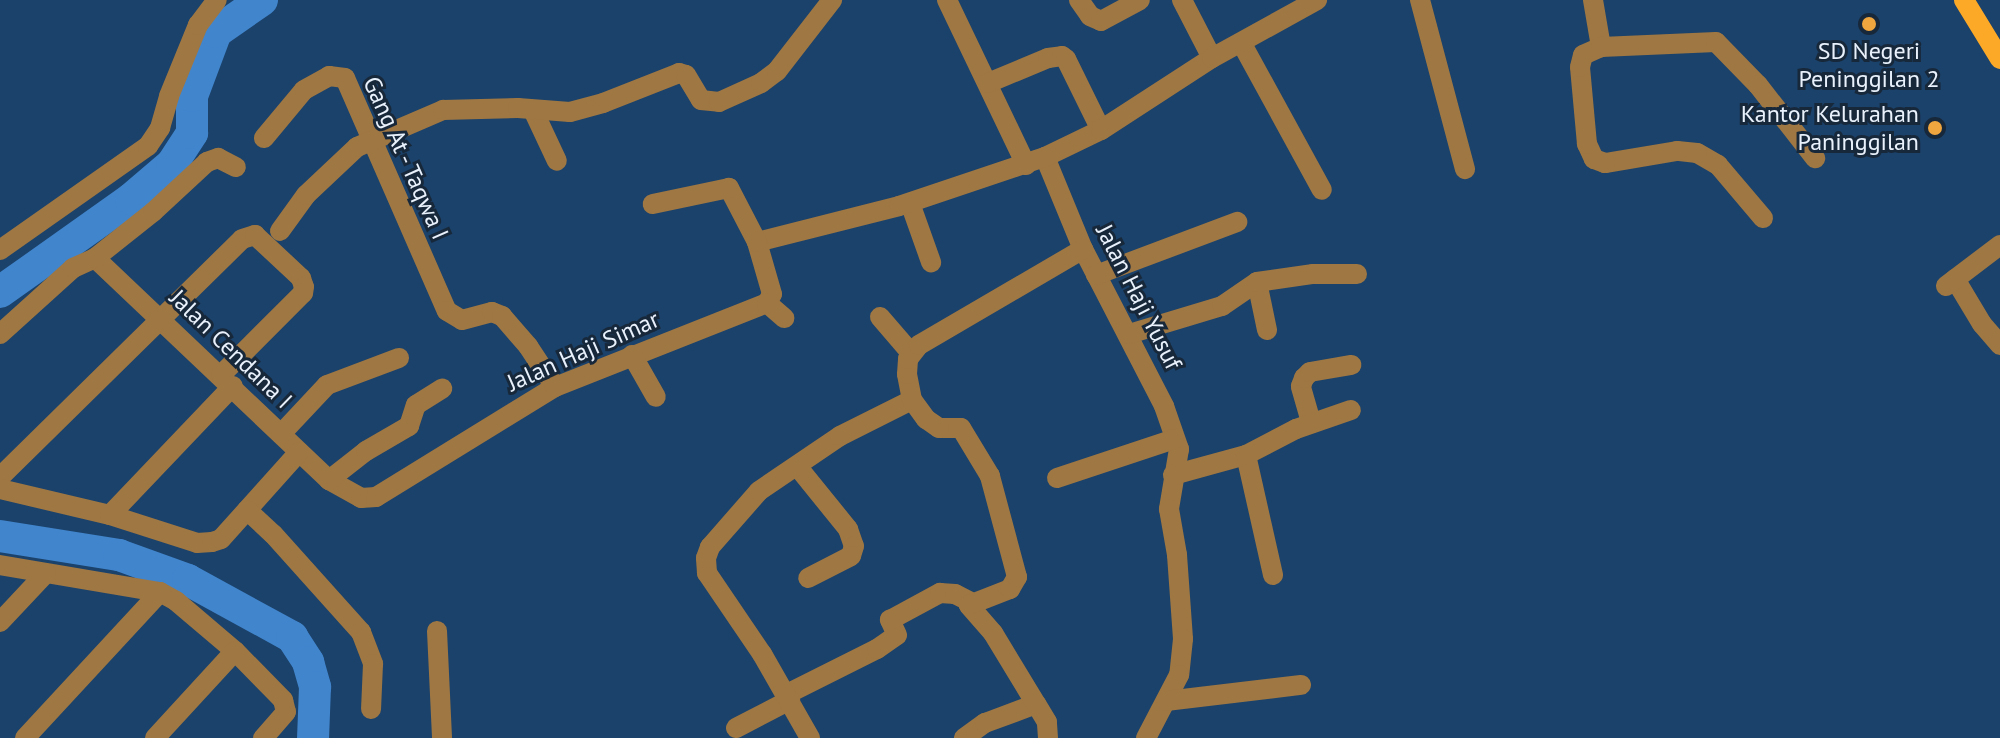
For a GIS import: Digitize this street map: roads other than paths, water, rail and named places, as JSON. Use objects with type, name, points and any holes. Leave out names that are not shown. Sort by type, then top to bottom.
[{"type":"main road","points":[[1964,0],[2000,59]]},
{"type":"street","points":[[0,250],[148,146],[160,128],[193,36],[217,0]]},
{"type":"street","points":[[280,231],[306,195],[341,160],[373,138],[443,110],[570,112],[679,73],[686,75],[701,100],[719,102],[761,83],[777,71],[832,0]]},
{"type":"street","points":[[947,0],[988,83],[1036,161]]},
{"type":"street","points":[[1079,0],[1090,16],[1101,21],[1140,0]]},
{"type":"street","points":[[1182,0],[1212,58]]},
{"type":"street","points":[[757,242],[910,203],[1036,161],[1101,130],[1212,58],[1244,48],[1290,7],[1317,0]]},
{"type":"street","points":[[1420,0],[1465,169]]},
{"type":"street","points":[[1593,0],[1601,47]]},
{"type":"street","points":[[1763,218],[1718,165],[1697,153],[1677,151],[1605,163],[1594,159],[1587,144],[1580,67],[1583,55],[1601,47],[1716,42],[1758,85],[1815,158]]},
{"type":"street","points":[[1244,48],[1322,190]]},
{"type":"street","points":[[988,83],[1048,58],[1062,56],[1101,130]]},
{"type":"street","name":"Gang At - Taqwa I","points":[[264,138],[304,90],[323,78],[341,76],[350,84],[404,218],[447,311],[462,320],[492,312],[502,316],[528,346],[555,387]]},
{"type":"street","points":[[533,110],[557,161]]},
{"type":"street","points":[[0,334],[73,268],[95,258],[211,159],[218,158],[236,167]]},
{"type":"street","name":"Jalan Haji Yusuf","points":[[1036,161],[1164,406],[1179,461],[1173,475],[1169,509],[1177,555],[1183,639],[1179,675],[1146,738]]},
{"type":"street","points":[[653,204],[729,188],[757,242],[772,294],[767,303],[784,318]]},
{"type":"street","points":[[910,203],[931,262]]},
{"type":"street","points":[[1096,275],[1237,222]]},
{"type":"street","points":[[0,477],[247,235],[260,237],[301,278],[303,293],[110,515]]},
{"type":"street","points":[[2000,245],[1951,283],[2000,345]]},
{"type":"street","points":[[736,728],[877,649],[897,635],[890,620],[940,593],[955,594],[971,602],[1010,589],[1017,577],[990,476],[965,431],[958,426],[939,428],[931,425],[912,400],[907,374],[911,353],[919,345],[1083,249]]},
{"type":"street","name":"Jalan Cendana I","points":[[95,258],[329,480]]},
{"type":"street","points":[[1129,334],[1222,306],[1257,282],[1313,274],[1357,274]]},
{"type":"street","points":[[1257,282],[1267,330]]},
{"type":"street","name":"Jalan Haji Simar","points":[[329,480],[361,498],[382,494],[473,434],[555,387],[767,303]]},
{"type":"street","points":[[880,317],[911,353]]},
{"type":"street","points":[[632,355],[656,397]]},
{"type":"street","points":[[281,434],[327,385],[399,358]]},
{"type":"street","points":[[1311,422],[1301,386],[1304,378],[1310,372],[1351,365]]},
{"type":"street","points":[[329,480],[366,451],[409,426],[416,405],[442,389]]},
{"type":"street","points":[[810,738],[788,697],[705,566],[710,547],[746,504],[797,466],[840,436],[912,400]]},
{"type":"street","points":[[1173,475],[1246,455],[1311,422],[1351,410]]},
{"type":"street","points":[[1057,478],[1174,439]]},
{"type":"street","points":[[0,489],[110,515],[197,543],[221,539],[299,452]]},
{"type":"street","points":[[1246,455],[1273,575]]},
{"type":"street","points":[[797,466],[848,529],[854,546],[851,556],[808,578]]},
{"type":"street","points":[[247,510],[293,554],[361,632],[373,664],[371,709]]},
{"type":"street","points":[[0,565],[160,592],[176,601],[235,651],[283,700],[286,712],[263,738]]},
{"type":"street","points":[[0,622],[46,573]]},
{"type":"street","points":[[25,738],[160,592]]},
{"type":"street","points":[[971,602],[972,611],[993,633],[1047,722],[1048,738]]},
{"type":"street","points":[[437,631],[442,738]]},
{"type":"street","points":[[155,738],[235,651]]},
{"type":"street","points":[[1166,701],[1301,685]]},
{"type":"street","points":[[964,738],[985,723],[1036,704]]},
{"type":"waterway","points":[[0,292],[131,199],[172,164],[192,133],[192,96],[216,32],[262,0]]},
{"type":"waterway","points":[[0,536],[119,555],[188,580],[292,637],[308,662],[315,687],[313,738]]},
{"type":"place","name":"SD Negeri Peninggilan 2","points":[[1869,24]]},
{"type":"place","name":"Kantor Kelurahan Paninggilan","points":[[1935,128]]}]
